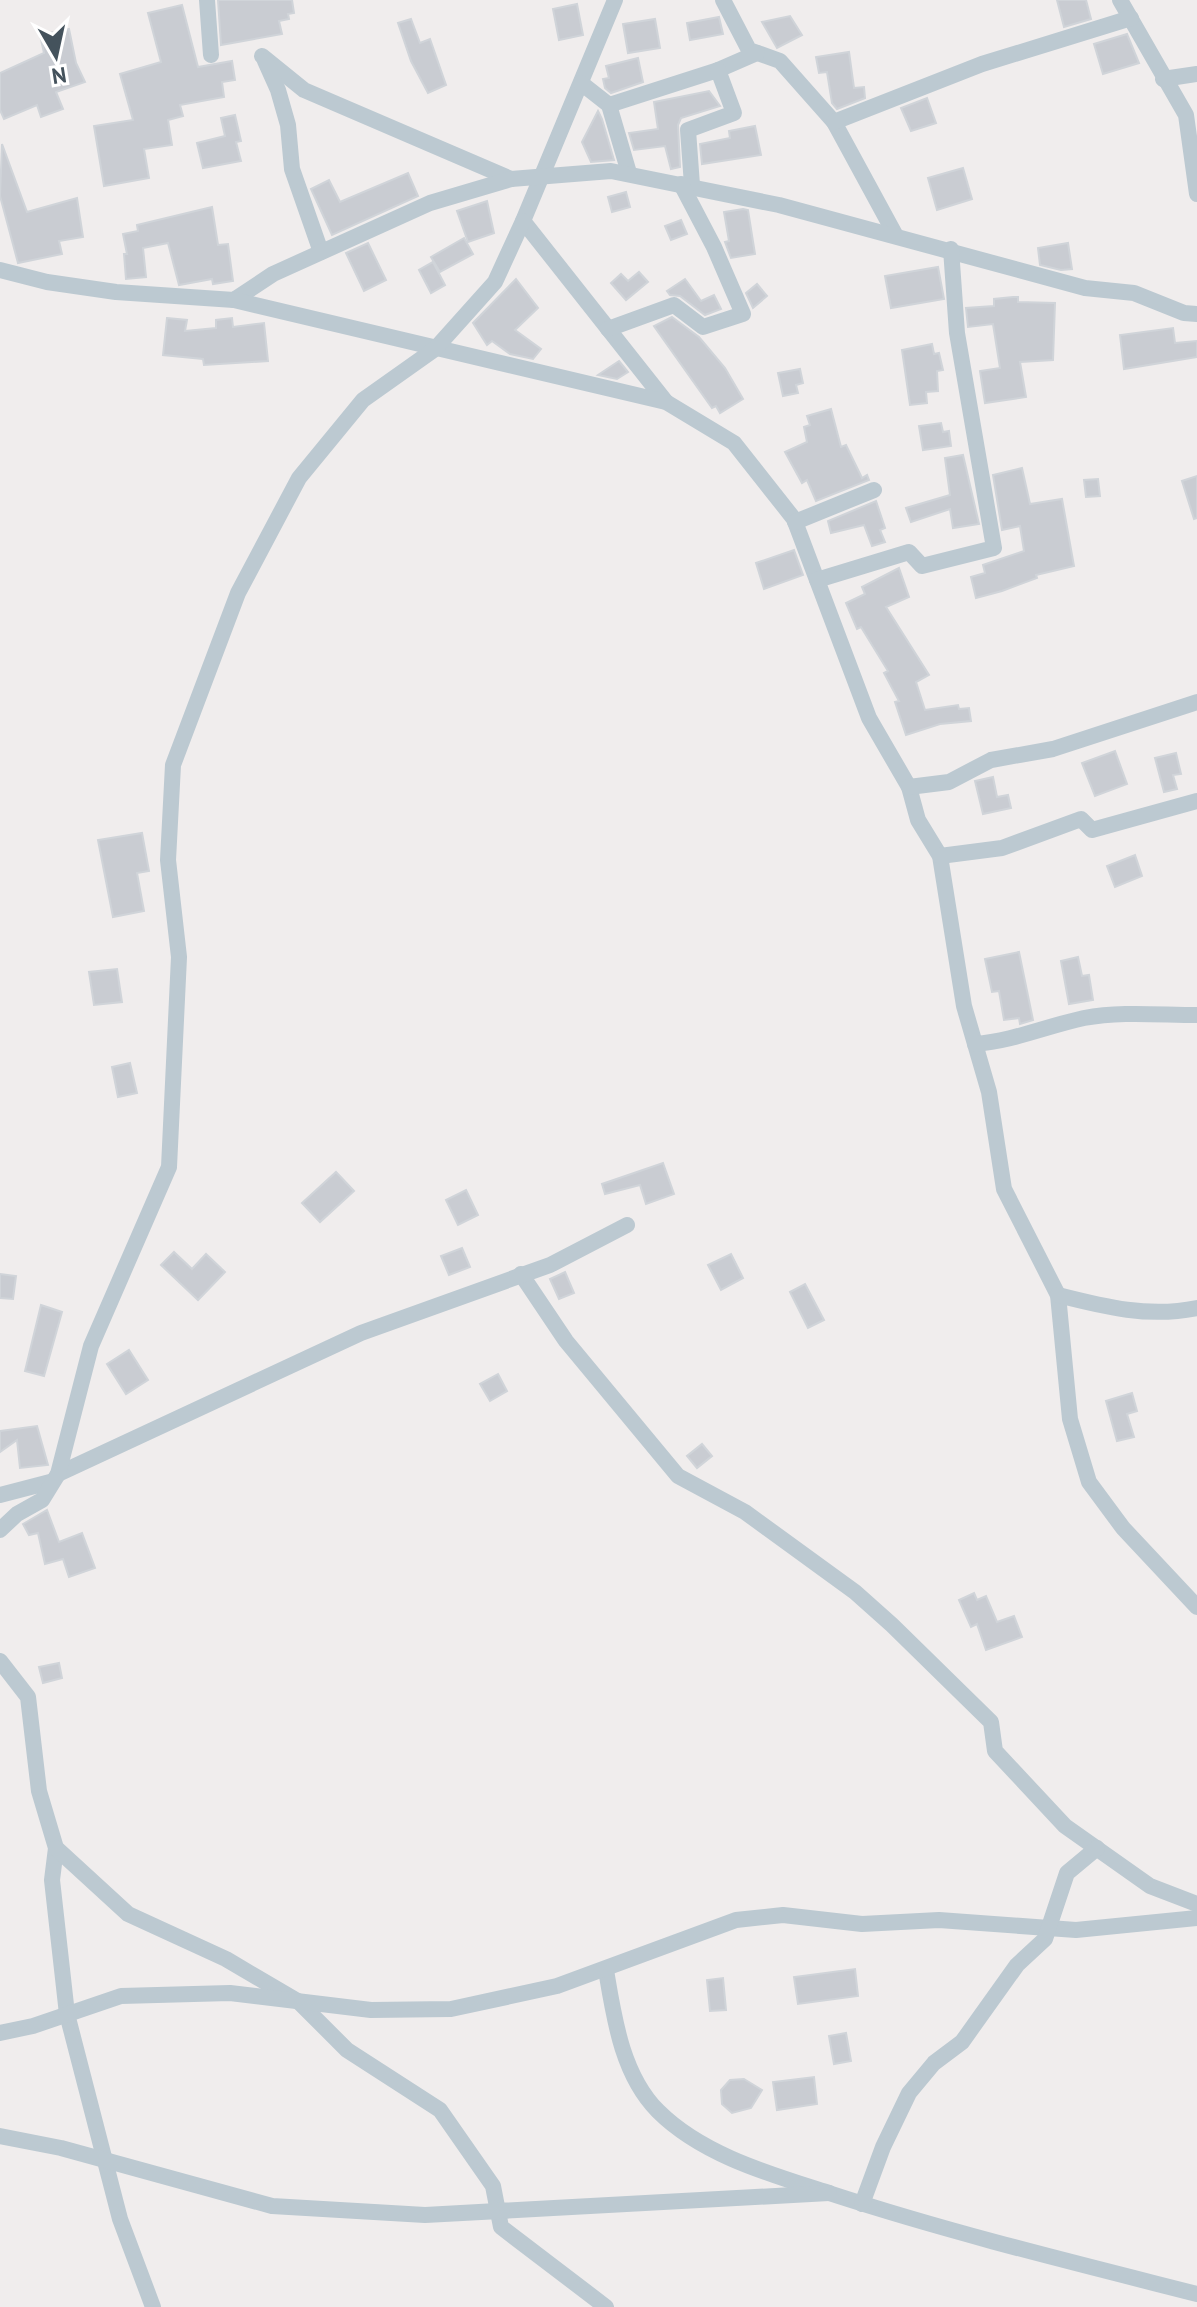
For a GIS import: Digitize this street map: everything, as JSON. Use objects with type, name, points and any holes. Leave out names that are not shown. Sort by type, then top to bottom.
[{"type":"street","points":[[207,0],[211,55]]},
{"type":"street","points":[[0,1530],[17,1514],[42,1500],[54,1478],[91,1346],[169,1167],[179,957],[168,860],[173,765],[238,593],[299,478],[363,400],[435,349],[495,282],[615,0]]},
{"type":"street","points":[[723,0],[749,50],[780,61],[834,122],[896,236]]},
{"type":"street","points":[[1120,0],[1197,139]]},
{"type":"street","points":[[834,122],[982,64],[1131,18]]},
{"type":"street","points":[[609,105],[718,70],[757,53]]},
{"type":"street","points":[[321,252],[292,169],[288,125],[278,90],[262,56],[304,90],[511,179]]},
{"type":"street","points":[[608,329],[674,305],[703,327],[743,314],[687,185],[688,130],[734,113],[718,70]]},
{"type":"street","points":[[1163,79],[1197,74]]},
{"type":"street","points":[[581,83],[609,105],[629,173]]},
{"type":"street","points":[[1186,115],[1197,194]]},
{"type":"street","points":[[234,300],[273,274],[430,203],[511,179],[542,175],[629,173],[951,249],[1085,288],[1134,293],[1184,313],[1197,314]]},
{"type":"street","points":[[523,221],[666,402]]},
{"type":"street","points":[[817,580],[909,552],[922,566],[994,548],[957,333],[951,249]]},
{"type":"street","points":[[0,270],[47,282],[116,292],[234,300],[666,402],[734,443],[795,522],[869,718],[909,787],[918,820],[940,856],[964,1006],[989,1092],[1004,1189],[1058,1295],[1070,1419],[1089,1482],[1123,1528],[1197,1607]]},
{"type":"street","points":[[795,522],[874,490]]},
{"type":"street","points":[[909,787],[949,782],[991,760],[1053,749],[1197,702]]},
{"type":"street","points":[[940,856],[1002,848],[1081,819],[1092,830],[1197,801]]},
{"type":"street","points":[[975,1044],[1008,1041],[1086,1018],[1122,1014],[1197,1015]]},
{"type":"street","points":[[0,1495],[54,1478],[361,1333],[550,1265],[627,1225]]},
{"type":"street","points":[[521,1274],[566,1341],[678,1476],[745,1512],[883,1617],[991,1722],[995,1751],[1065,1826],[1150,1886],[1197,1904]]},
{"type":"street","points":[[1058,1295],[1118,1311],[1173,1313],[1197,1308]]},
{"type":"street","points":[[0,1661],[28,1697],[39,1791],[56,1848],[52,1880],[67,2014],[120,2219],[153,2307]]},
{"type":"street","points":[[56,1848],[128,1914],[226,1959],[299,2002],[347,2050],[440,2110],[493,2186],[501,2227],[582,2293],[606,2307]]},
{"type":"street","points":[[862,2204],[883,2147],[909,2093],[934,2063],[962,2042],[1017,1965],[1045,1939],[1067,1873],[1097,1848]]},
{"type":"street","points":[[0,2033],[121,1996],[230,1993],[371,2010],[451,2009],[557,1986],[736,1920],[767,1917],[862,1924],[939,1920],[1076,1930],[1197,1918]]},
{"type":"street","points":[[606,1970],[626,2060],[656,2109],[693,2141],[862,2204],[1197,2294]]},
{"type":"street","points":[[0,2136],[272,2206],[425,2215],[829,2193]]},
{"type":"building","points":[[218,0],[292,0],[294,13],[288,14],[289,19],[279,21],[282,34],[221,45]]},
{"type":"building","points":[[1057,0],[1086,0],[1091,19],[1064,27]]},
{"type":"building","points":[[577,4],[583,35],[559,40],[553,9]]},
{"type":"building","points":[[182,5],[198,67],[232,61],[235,80],[222,82],[224,97],[180,105],[183,116],[168,120],[172,145],[144,149],[149,178],[104,186],[94,126],[133,120],[120,74],[161,62],[148,13]]},
{"type":"building","points":[[790,16],[802,35],[777,48],[762,22]]},
{"type":"building","points":[[719,17],[723,34],[690,40],[687,23]]},
{"type":"building","points":[[411,19],[420,43],[430,39],[446,85],[428,93],[411,61],[398,23]]},
{"type":"building","points":[[655,19],[660,48],[628,53],[623,24]]},
{"type":"building","points":[[69,29],[76,63],[85,82],[56,92],[63,109],[41,117],[37,105],[4,119],[0,110],[0,73],[44,53],[40,35]]},
{"type":"building","points":[[1127,34],[1139,63],[1103,74],[1094,44]]},
{"type":"building","points":[[849,52],[854,88],[864,87],[865,98],[837,109],[832,103],[827,72],[819,73],[816,57]]},
{"type":"building","points":[[638,58],[643,82],[611,93],[605,88],[603,79],[609,78],[606,66]]},
{"type":"building","points":[[709,91],[720,106],[681,118],[678,125],[680,167],[671,169],[665,146],[634,150],[629,133],[658,129],[654,102]]},
{"type":"building","points":[[927,98],[936,123],[911,131],[901,108]]},
{"type":"building","points":[[598,111],[614,160],[591,162],[582,142]]},
{"type":"building","points":[[235,115],[241,141],[236,142],[241,161],[203,168],[197,143],[225,136],[221,118]]},
{"type":"building","points":[[755,126],[761,155],[702,164],[700,144],[730,138],[729,131]]},
{"type":"building","points":[[2,144],[27,212],[77,198],[83,237],[59,241],[62,254],[18,263],[0,196]]},
{"type":"building","points":[[963,168],[972,199],[937,210],[928,178]]},
{"type":"building","points":[[408,173],[418,196],[332,235],[311,189],[329,180],[340,202]]},
{"type":"building","points":[[626,192],[630,207],[612,212],[608,197]]},
{"type":"building","points":[[487,201],[494,233],[468,242],[457,211]]},
{"type":"building","points":[[212,207],[218,245],[228,244],[233,281],[213,284],[212,279],[179,285],[168,243],[143,248],[146,277],[126,279],[124,254],[127,254],[123,234],[138,231],[137,225]]},
{"type":"building","points":[[748,210],[755,254],[731,258],[725,242],[729,241],[724,212]]},
{"type":"building","points":[[681,220],[687,234],[671,240],[665,226]]},
{"type":"building","points":[[464,238],[473,254],[440,272],[431,257]]},
{"type":"building","points":[[368,243],[386,280],[364,291],[346,253]]},
{"type":"building","points":[[1068,243],[1072,269],[1040,265],[1038,248]]},
{"type":"building","points":[[433,262],[445,285],[431,293],[419,270]]},
{"type":"building","points":[[938,267],[944,299],[891,308],[885,276]]},
{"type":"building","points":[[639,272],[648,282],[626,300],[611,283],[621,274],[628,281]]},
{"type":"building","points":[[516,279],[538,308],[515,330],[541,349],[533,359],[510,354],[492,341],[487,345],[473,323]]},
{"type":"building","points":[[685,279],[701,301],[714,295],[721,309],[705,315],[680,296],[670,295],[667,291]]},
{"type":"building","points":[[757,284],[767,296],[753,308],[746,293]]},
{"type":"building","points":[[1018,297],[1018,302],[1055,303],[1053,360],[1020,362],[1026,397],[985,403],[980,371],[1000,368],[993,324],[968,327],[966,308],[994,306],[994,299]]},
{"type":"building","points":[[672,317],[699,337],[725,368],[743,399],[720,413],[716,406],[712,408],[654,326]]},
{"type":"building","points":[[167,318],[187,320],[185,331],[216,328],[216,320],[232,318],[233,327],[264,323],[268,361],[204,365],[203,359],[163,355]]},
{"type":"building","points":[[1173,328],[1175,343],[1197,341],[1197,357],[1124,369],[1120,335]]},
{"type":"building","points":[[932,344],[934,354],[939,353],[943,370],[937,371],[938,391],[926,392],[927,403],[910,405],[902,350]]},
{"type":"building","points":[[619,361],[628,372],[617,379],[598,375]]},
{"type":"building","points":[[800,369],[803,383],[796,385],[798,393],[783,396],[778,373]]},
{"type":"building","points":[[831,409],[841,447],[846,445],[862,478],[867,475],[869,480],[816,501],[807,480],[802,483],[785,452],[807,442],[804,427],[810,425],[807,416]]},
{"type":"building","points":[[941,423],[943,432],[949,431],[951,446],[923,450],[919,426]]},
{"type":"building","points":[[963,455],[979,524],[953,528],[950,509],[911,522],[906,508],[950,495],[945,458]]},
{"type":"building","points":[[1022,468],[1030,504],[1062,499],[1074,566],[1036,575],[1037,578],[976,598],[971,577],[985,573],[983,565],[1024,551],[1020,526],[1002,530],[993,475]]},
{"type":"building","points":[[1197,476],[1197,518],[1194,519],[1182,481]]},
{"type":"building","points":[[1098,479],[1100,496],[1086,497],[1084,480]]},
{"type":"building","points":[[876,501],[885,528],[880,530],[885,542],[872,546],[864,525],[831,533],[828,521]]},
{"type":"building","points":[[794,550],[803,575],[764,589],[756,563]]},
{"type":"building","points":[[899,568],[909,597],[886,607],[929,675],[916,682],[925,710],[958,705],[959,709],[969,708],[971,721],[940,724],[906,735],[895,702],[899,701],[884,673],[888,671],[861,627],[857,629],[846,603],[865,594],[862,587]]},
{"type":"building","points":[[1115,751],[1127,784],[1095,796],[1082,763]]},
{"type":"building","points":[[1176,753],[1181,774],[1173,775],[1177,789],[1164,792],[1155,758]]},
{"type":"building","points":[[993,777],[997,797],[1008,795],[1011,808],[983,814],[975,781]]},
{"type":"building","points":[[142,833],[149,871],[137,873],[144,911],[113,917],[98,840]]},
{"type":"building","points":[[1135,855],[1142,876],[1115,887],[1107,866]]},
{"type":"building","points":[[1019,952],[1033,1020],[1020,1024],[1019,1018],[1004,1020],[999,991],[992,992],[985,959]]},
{"type":"building","points":[[1078,957],[1082,976],[1089,975],[1093,1000],[1069,1004],[1061,961]]},
{"type":"building","points":[[117,969],[122,1002],[94,1005],[89,972]]},
{"type":"building","points":[[130,1063],[137,1093],[118,1097],[112,1067]]},
{"type":"building","points":[[663,1163],[674,1194],[646,1204],[640,1185],[605,1194],[602,1184]]},
{"type":"building","points":[[336,1172],[354,1191],[320,1222],[302,1203]]},
{"type":"building","points":[[466,1190],[478,1215],[458,1225],[446,1200]]},
{"type":"building","points":[[462,1248],[470,1267],[449,1275],[441,1256]]},
{"type":"building","points":[[174,1252],[192,1269],[206,1254],[225,1272],[198,1300],[161,1265]]},
{"type":"building","points":[[731,1254],[743,1278],[721,1290],[708,1265]]},
{"type":"building","points":[[565,1272],[574,1293],[559,1299],[550,1279]]},
{"type":"building","points":[[0,1274],[16,1276],[13,1299],[0,1298]]},
{"type":"building","points":[[805,1284],[824,1320],[808,1328],[790,1292]]},
{"type":"building","points":[[41,1305],[62,1312],[44,1376],[25,1371]]},
{"type":"building","points":[[129,1350],[148,1380],[126,1394],[107,1364]]},
{"type":"building","points":[[498,1374],[507,1391],[490,1401],[480,1384]]},
{"type":"building","points":[[1132,1393],[1137,1411],[1127,1414],[1134,1437],[1117,1441],[1106,1401]]},
{"type":"building","points":[[37,1426],[48,1465],[20,1468],[17,1440],[0,1452],[0,1431]]},
{"type":"building","points":[[702,1444],[712,1456],[697,1468],[687,1456]]},
{"type":"building","points":[[47,1510],[59,1542],[82,1533],[95,1568],[69,1577],[63,1559],[45,1564],[38,1533],[29,1535],[23,1524]]},
{"type":"building","points":[[974,1593],[977,1600],[986,1596],[997,1622],[1014,1616],[1022,1637],[986,1650],[977,1624],[971,1627],[959,1600]]},
{"type":"building","points":[[59,1663],[62,1678],[43,1683],[39,1667]]},
{"type":"building","points":[[855,1969],[858,1996],[798,2004],[794,1977]]},
{"type":"building","points":[[723,1978],[726,2010],[710,2011],[707,1980]]},
{"type":"building","points":[[846,2033],[851,2061],[834,2064],[829,2036]]},
{"type":"building","points":[[814,2077],[817,2104],[777,2110],[773,2082]]},
{"type":"building","points":[[744,2079],[762,2090],[751,2108],[732,2113],[722,2104],[721,2090],[730,2080]]}]
